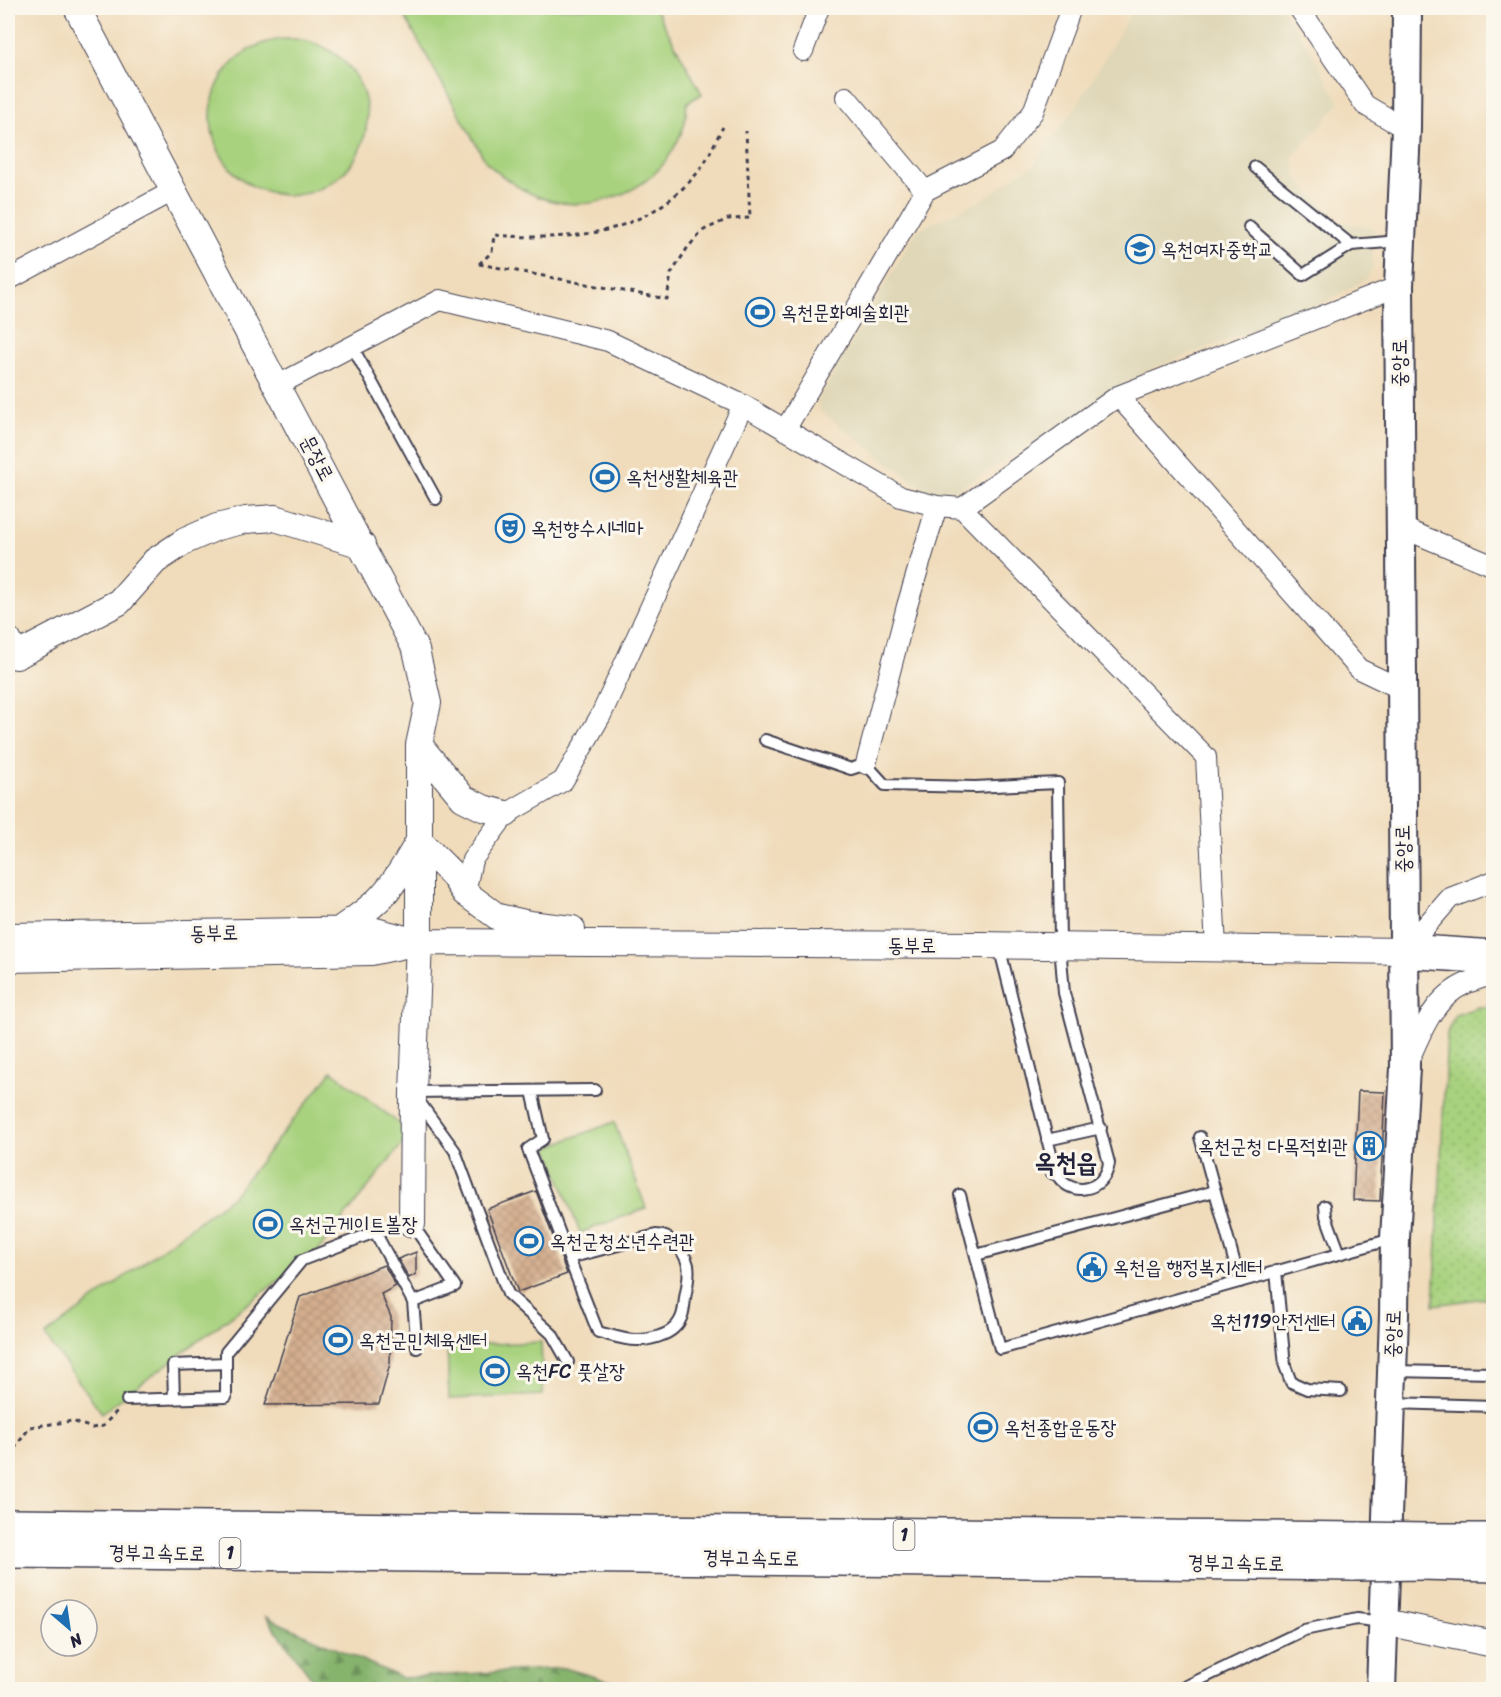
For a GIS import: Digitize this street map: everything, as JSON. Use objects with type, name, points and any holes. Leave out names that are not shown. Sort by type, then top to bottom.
[{"type":"highway","points":[[1404,951],[1494,957]]},
{"type":"highway","name":"경부고속도로","points":[[8,1526],[1358,1552]]},
{"type":"highway","name":"경부고속도로","points":[[8,1551],[1424,1552],[1494,1540]]},
{"type":"highway","name":"경부고속도로","points":[[1424,1552],[1494,1565]]},
{"type":"main road","name":"중앙로","points":[[1381,1689],[1395,1238],[1406,1068],[1399,286],[1406,129],[1407,8]]},
{"type":"street","name":"문장로","points":[[77,8],[416,650],[428,703],[419,745],[419,942],[413,1092],[412,1224]]},
{"type":"street","points":[[803,51],[819,8]]},
{"type":"street","points":[[785,430],[925,191],[1002,151],[1033,111],[1071,8]]},
{"type":"street","points":[[1299,8],[1365,105],[1406,129]]},
{"type":"street","points":[[846,97],[925,191]]},
{"type":"street","points":[[8,280],[173,191]]},
{"type":"street","points":[[278,385],[440,300],[608,341],[743,405],[901,497],[937,506],[962,508],[1118,396],[1399,286]]},
{"type":"street","points":[[1118,396],[1359,669],[1401,689]]},
{"type":"street","points":[[465,893],[472,860],[506,814],[563,781],[601,715],[743,405]]},
{"type":"street","points":[[866,764],[937,506]]},
{"type":"street","points":[[962,508],[1206,757],[1216,948]]},
{"type":"street","points":[[10,652],[119,602],[154,561],[185,541],[217,527],[246,520],[275,518],[362,544]]},
{"type":"street","points":[[1400,527],[1494,566]]},
{"type":"street","points":[[419,745],[463,798],[483,808],[506,814]]},
{"type":"street","points":[[338,931],[382,896],[419,841],[452,874],[465,893],[498,917],[529,924],[580,930],[586,943]]},
{"type":"street","points":[[1404,951],[1450,898],[1494,880]]},
{"type":"street","name":"동부로","points":[[8,936],[372,930],[419,942]]},
{"type":"street","name":"동부로","points":[[8,959],[371,952],[419,942],[1060,946],[1404,951]]},
{"type":"street","points":[[1406,1068],[1430,1013],[1464,984],[1494,974]]},
{"type":"street","points":[[1384,1622],[1494,1644]]},
{"type":"lane","points":[[1255,167],[1351,245]]},
{"type":"lane","points":[[1249,227],[1303,275],[1351,245],[1401,241]]},
{"type":"lane","points":[[352,346],[436,499]]},
{"type":"lane","points":[[765,740],[851,769],[866,764],[885,785],[975,786],[1058,783],[1060,946],[1064,993],[1109,1163],[1100,1182],[1090,1188],[1075,1189],[1062,1182],[1054,1168],[999,946]]},
{"type":"lane","points":[[413,1092],[595,1090]]},
{"type":"lane","points":[[532,1091],[543,1139],[528,1149],[569,1258],[598,1332],[639,1340],[659,1336],[674,1328],[683,1316],[688,1264],[672,1240],[664,1235],[656,1235],[569,1258]]},
{"type":"lane","points":[[413,1092],[455,1151],[508,1294],[552,1334],[568,1362]]},
{"type":"lane","points":[[1047,1140],[1101,1128]]},
{"type":"lane","points":[[1200,1137],[1240,1281]]},
{"type":"lane","points":[[976,1255],[1215,1191]]},
{"type":"lane","points":[[960,1195],[1000,1349],[1395,1238]]},
{"type":"lane","points":[[1325,1206],[1326,1216],[1340,1254]]},
{"type":"lane","points":[[127,1400],[226,1397],[226,1352],[302,1260],[375,1232],[412,1224],[455,1286],[413,1302]]},
{"type":"lane","points":[[375,1232],[413,1302],[417,1348]]},
{"type":"lane","points":[[1276,1272],[1285,1366],[1291,1382],[1307,1389],[1341,1391]]},
{"type":"lane","points":[[174,1399],[173,1365],[226,1363]]},
{"type":"lane","points":[[1392,1371],[1494,1373]]},
{"type":"lane","points":[[1391,1403],[1494,1406]]},
{"type":"lane","points":[[1178,1689],[1304,1630],[1357,1619],[1384,1622]]},
{"type":"path","points":[[723,127],[700,169],[669,200],[632,223],[585,235],[539,238],[494,234],[492,252],[479,264],[667,299],[671,274],[688,247],[704,230],[729,219],[750,218],[746,131]]},
{"type":"path","points":[[9,1456],[30,1427],[72,1421],[92,1428],[103,1426],[127,1400]]},
{"type":"shaded area","name":"옥천여자중학교","points":[[1134,8],[1281,8],[1310,50],[1340,103],[1292,158],[1300,182],[1339,222],[1374,228],[1372,269],[1367,279],[1314,308],[1150,369],[955,491],[933,496],[820,411],[817,402],[918,229],[981,200],[1034,164],[1076,107]]},
{"type":"green space","points":[[400,8],[655,8],[702,94],[687,103],[684,126],[676,145],[660,168],[645,181],[621,195],[607,199],[579,204],[552,201],[516,186],[486,162]]},
{"type":"green space","points":[[289,39],[304,40],[319,45],[344,62],[361,87],[366,102],[366,132],[361,147],[344,172],[319,189],[304,194],[289,195],[274,194],[259,189],[234,172],[217,147],[212,132],[211,117],[212,102],[217,87],[234,62],[259,45],[274,40]]},
{"type":"green space","points":[[1479,1007],[1493,1007],[1493,1297],[1434,1305],[1447,1033],[1455,1015]]},
{"type":"green space","name":"옥천군게이트볼장","points":[[332,1071],[411,1133],[318,1251],[102,1413],[45,1336],[233,1196]]},
{"type":"green space","points":[[614,1122],[646,1208],[580,1233],[548,1147]]},
{"type":"green space","name":"옥천FC 풋살장","points":[[541,1342],[543,1395],[449,1399],[447,1346]]},
{"type":"green space","points":[[266,1617],[402,1678],[564,1668],[637,1689],[320,1689]]},
{"type":"building","name":"옥천군청 다목적회관","points":[[1358,1091],[1385,1092],[1380,1201],[1353,1200]]},
{"type":"building","name":"옥천군청소년수련관","points":[[536,1191],[567,1274],[518,1292],[487,1209]]},
{"type":"building","points":[[416,1252],[416,1274],[409,1278],[398,1259]]},
{"type":"building","name":"옥천군민체육센터","points":[[384,1265],[396,1286],[381,1294],[391,1317],[390,1364],[379,1404],[265,1405],[300,1297]]},
{"type":"place","name":"옥천여자중학교","points":[[1140,249]]},
{"type":"place","name":"옥천문화예술회관","points":[[760,312]]},
{"type":"place","name":"옥천생활체육관","points":[[605,477]]},
{"type":"place","name":"옥천향수시네마","points":[[510,528]]},
{"type":"place","name":"옥천군청 다목적회관","points":[[1369,1146]]},
{"type":"place","name":"옥천군게이트볼장","points":[[268,1224]]},
{"type":"place","name":"옥천군청소년수련관","points":[[529,1241]]},
{"type":"place","name":"옥천읍 행정복지센터","points":[[1092,1267]]},
{"type":"place","name":"옥천119안전센터","points":[[1357,1321]]},
{"type":"place","name":"옥천군민체육센터","points":[[338,1340]]},
{"type":"place","name":"옥천FC 풋살장","points":[[495,1371]]},
{"type":"place","name":"옥천종합운동장","points":[[983,1427]]},
{"type":"district","name":"옥천읍","points":[[1066,1162]]}]
